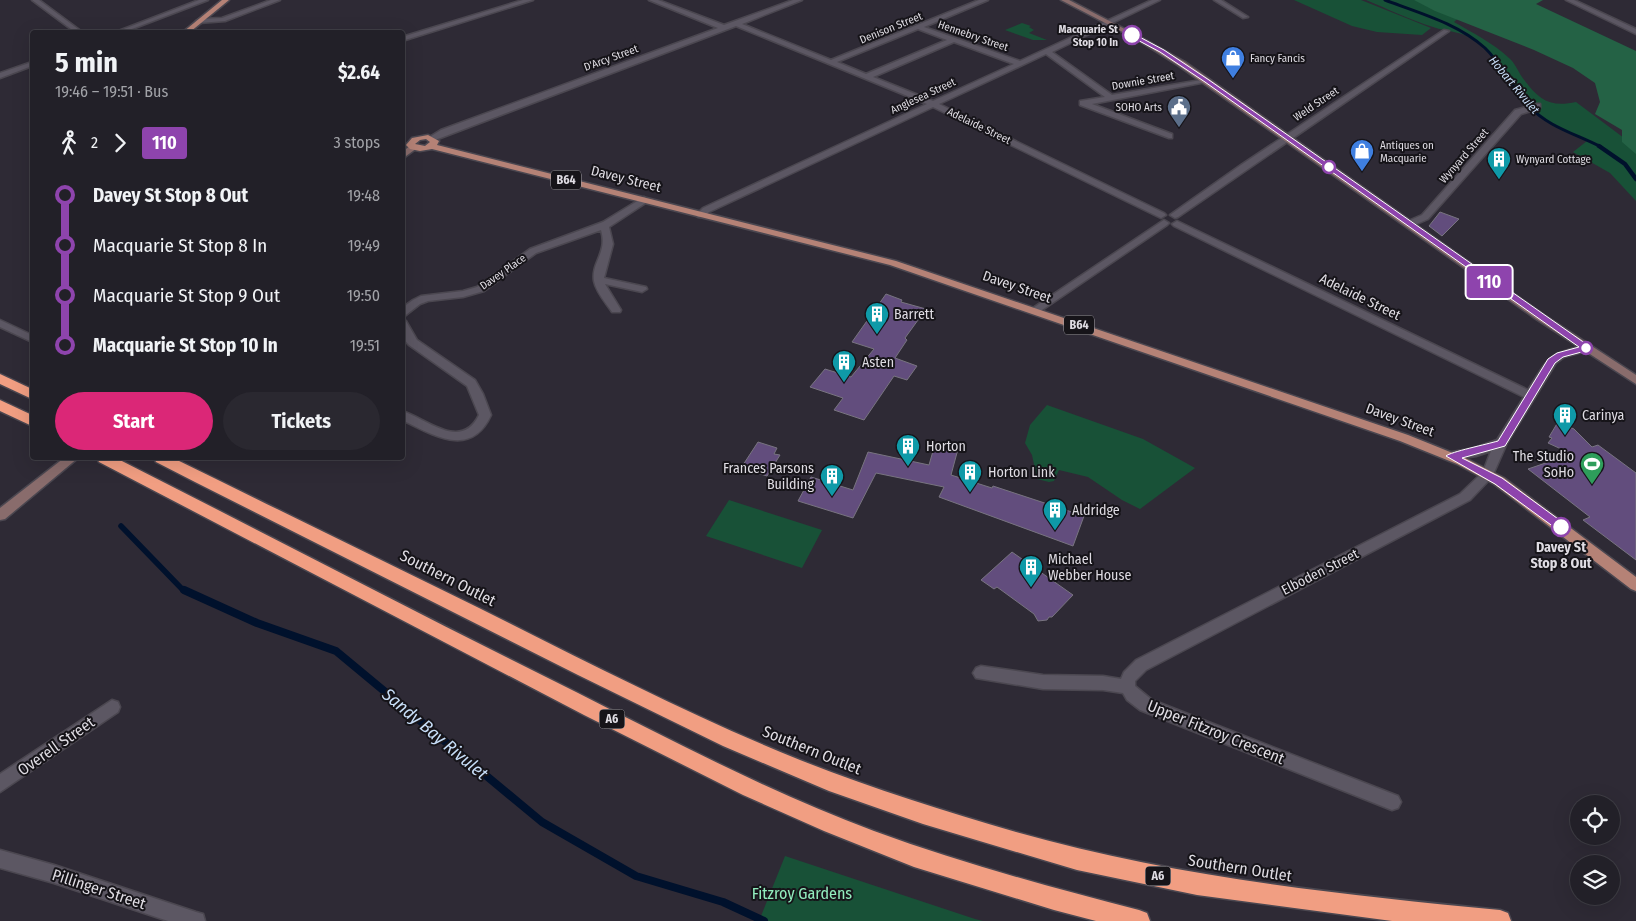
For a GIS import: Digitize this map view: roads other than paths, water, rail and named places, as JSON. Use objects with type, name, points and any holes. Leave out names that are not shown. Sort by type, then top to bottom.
[{"type":"highway","points":[[0,378],[30,393]]},
{"type":"highway","points":[[0,406],[30,420]]},
{"type":"highway","name":"A6","points":[[108,460],[566,696],[760,792],[827,822],[913,856],[1083,907],[1139,921]]},
{"type":"highway","name":"Southern Outlet","points":[[165,460],[620,687],[770,757],[869,795],[1021,844],[1111,866],[1181,880],[1392,910],[1500,921]]},
{"type":"main road","points":[[189,30],[226,0]]},
{"type":"main road","name":"B64","points":[[405,140],[424,148],[431,142]]},
{"type":"main road","name":"Davey Street","points":[[431,142],[701,215],[893,263],[1368,425],[1451,456],[1488,474],[1636,585]]},
{"type":"street","points":[[35,0],[76,30]]},
{"type":"street","points":[[124,30],[205,0]]},
{"type":"street","points":[[200,21],[223,20],[277,0]]},
{"type":"street","points":[[405,38],[530,0]]},
{"type":"street","points":[[652,0],[724,28]]},
{"type":"street","name":"D'Arcy Street","points":[[431,142],[444,132],[800,0]]},
{"type":"street","name":"Denison Street","points":[[832,62],[985,0]]},
{"type":"street","points":[[1064,0],[1162,51],[1586,348],[1636,380]]},
{"type":"street","name":"Anglesea Street","points":[[701,215],[706,210],[1110,24],[1157,0]]},
{"type":"street","points":[[1217,0],[1245,16]]},
{"type":"street","points":[[1569,0],[1636,32]]},
{"type":"street","name":"Adelaide Street","points":[[737,24],[933,104],[1162,219]]},
{"type":"street","name":"Hennebry Street","points":[[918,27],[1021,64]]},
{"type":"street","name":"Weld Street","points":[[1176,220],[1288,138],[1446,31]]},
{"type":"street","points":[[868,76],[953,40]]},
{"type":"street","points":[[1048,52],[1111,98]]},
{"type":"street","points":[[0,76],[30,65]]},
{"type":"street","name":"Downie Street","points":[[1169,136],[1083,103],[1207,81]]},
{"type":"street","name":"Wynyard Street","points":[[1409,224],[1425,217],[1518,112],[1537,106]]},
{"type":"street","points":[[405,153],[413,144]]},
{"type":"street","name":"Davey Place","points":[[405,311],[419,300],[433,296],[467,294],[482,289],[531,252],[550,243],[604,225],[644,200]]},
{"type":"street","points":[[1035,310],[1162,219],[1176,220]]},
{"type":"street","name":"Adelaide Street","points":[[1176,220],[1530,395]]},
{"type":"street","points":[[604,225],[610,246],[599,272],[599,280],[616,310]]},
{"type":"street","points":[[599,280],[642,289]]},
{"type":"street","points":[[0,323],[30,338]]},
{"type":"street","points":[[405,329],[418,347],[471,384],[485,415],[482,423],[475,430],[454,436],[437,434],[405,417]]},
{"type":"street","name":"Elboden Street","points":[[1127,687],[1127,679],[1130,674],[1141,665],[1465,497],[1488,474],[1501,443],[1555,357],[1586,348]]},
{"type":"street","points":[[1451,456],[1476,452],[1501,443]]},
{"type":"street","points":[[0,516],[70,460]]},
{"type":"street","points":[[982,673],[1042,682],[1103,683],[1127,687]]},
{"type":"street","name":"Upper Fitzroy Crescent","points":[[1127,687],[1133,696],[1162,712],[1392,802]]},
{"type":"street","name":"Overell Street","points":[[0,784],[112,707]]},
{"type":"street","name":"Pillinger Street","points":[[0,859],[54,874],[196,921]]},
{"type":"waterway","name":"Hobart Rivulet","points":[[1385,0],[1450,25],[1474,39],[1491,55],[1517,92],[1537,113],[1554,125],[1599,146]]},
{"type":"waterway","name":"Hobart Rivulet","points":[[1599,146],[1625,164],[1636,179]]},
{"type":"waterway","name":"Sandy Bay Rivulet","points":[[121,526],[182,589],[187,591]]},
{"type":"waterway","name":"Sandy Bay Rivulet","points":[[184,590],[257,623],[336,651],[542,822],[636,876],[723,902],[764,921]]},
{"type":"place","name":"Macquarie St Stop 10 In","points":[[1132,35]]},
{"type":"place","name":"Fancy Fancis","points":[[1233,79]]},
{"type":"place","name":"SOHO Arts","points":[[1179,128]]},
{"type":"place","name":"Antiques on Macquarie","points":[[1362,172]]},
{"type":"place","name":"Wynyard Cottage","points":[[1499,180]]},
{"type":"place","name":"Barrett","points":[[877,335]]},
{"type":"place","name":"Asten","points":[[844,383]]},
{"type":"place","name":"Carinya","points":[[1565,436]]},
{"type":"place","name":"Horton","points":[[908,467]]},
{"type":"place","name":"The Studio SoHo","points":[[1592,485]]},
{"type":"place","name":"Horton Link","points":[[970,493]]},
{"type":"place","name":"Frances Parsons Building","points":[[832,497]]},
{"type":"place","name":"Davey St Stop 8 Out","points":[[1561,527]]},
{"type":"place","name":"Aldridge","points":[[1055,531]]},
{"type":"place","name":"Michael Webber House","points":[[1031,588]]},
{"type":"park label","name":"Fitzroy Gardens","points":[[802,893]]}]
